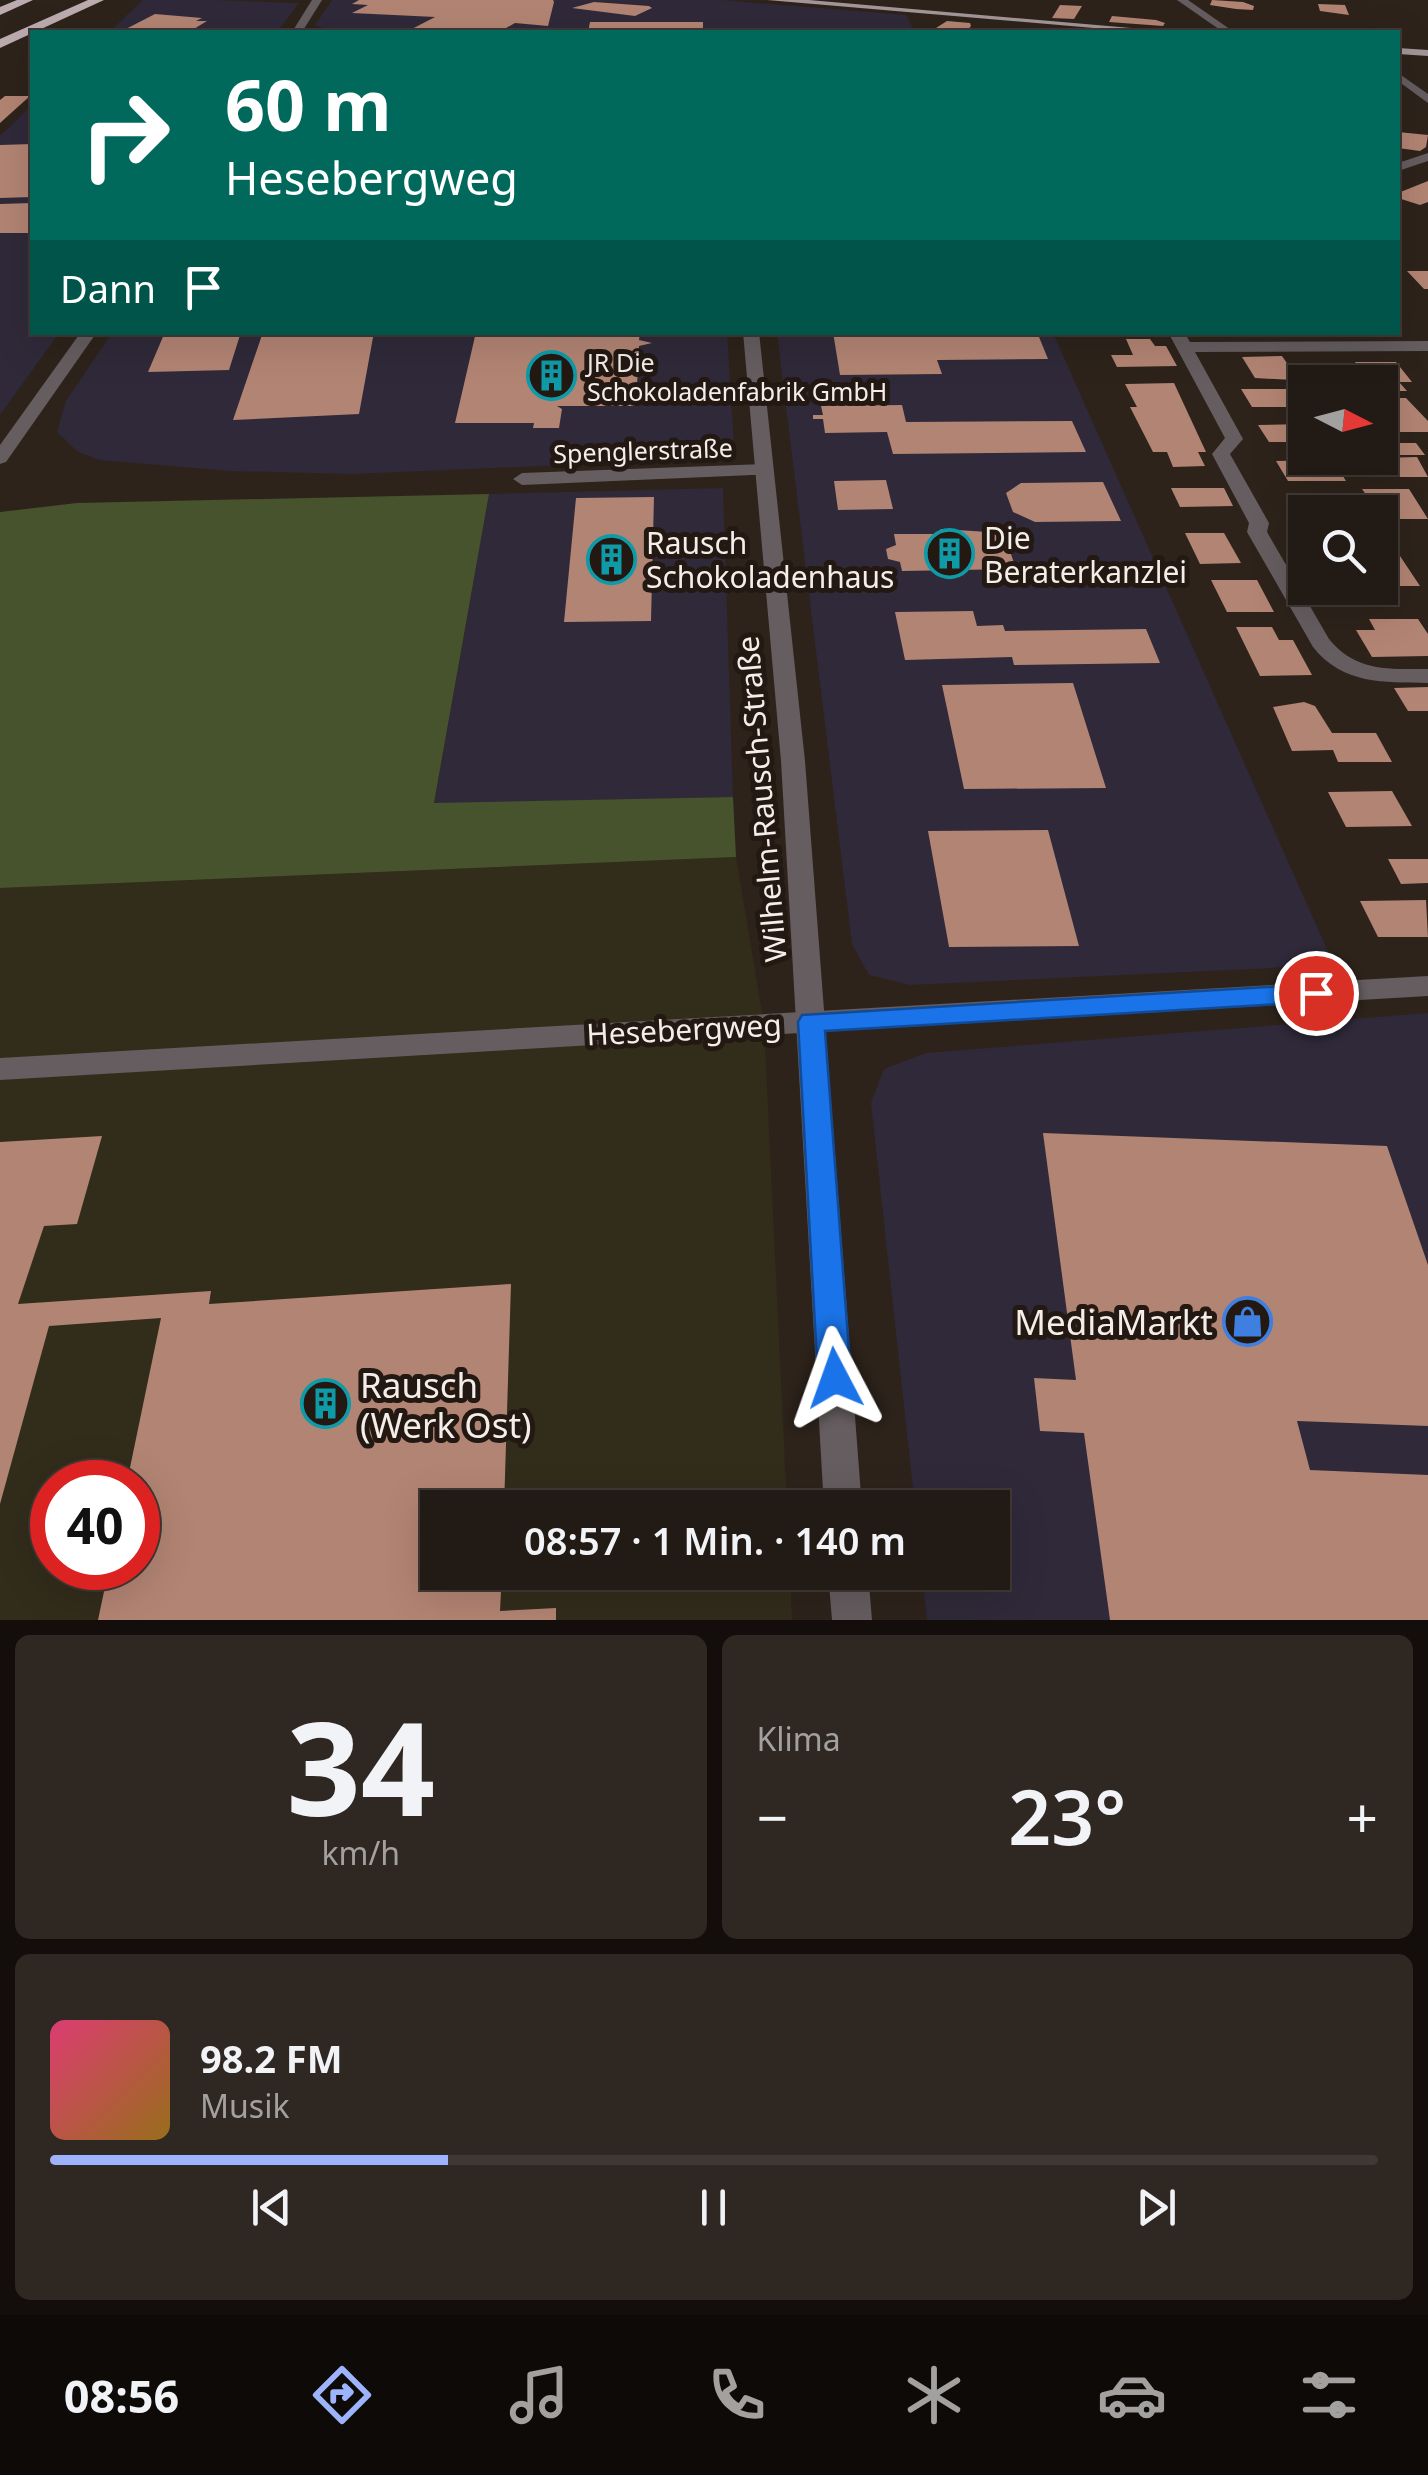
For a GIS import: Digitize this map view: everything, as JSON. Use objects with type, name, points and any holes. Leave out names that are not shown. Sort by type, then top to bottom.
[{"type":"highway","points":[[0,12],[27,0]]},
{"type":"highway","points":[[0,28],[65,0]]},
{"type":"highway","points":[[31,30],[98,0]]},
{"type":"highway","points":[[0,44],[30,31]]},
{"type":"main road","points":[[772,0],[1147,30]]},
{"type":"main road","points":[[1400,51],[1428,53]]},
{"type":"street","points":[[297,30],[317,0]]},
{"type":"street","points":[[1182,0],[1226,30]]},
{"type":"street","points":[[1400,78],[1428,100]]},
{"type":"street","points":[[1402,163],[1428,157]]},
{"type":"street","points":[[1400,324],[1425,350]]},
{"type":"street","points":[[0,458],[87,335]]},
{"type":"street","name":"Wilhelm-Rausch-Straße","points":[[750,335],[766,470],[811,1022],[843,1490]]},
{"type":"street","points":[[1180,340],[1425,350]]},
{"type":"street","points":[[1180,340],[1234,439],[1220,454],[1259,523],[1257,532],[1328,656],[1352,670],[1428,676]]},
{"type":"street","name":"Spenglerstraße","points":[[522,479],[766,470]]},
{"type":"street","name":"Hesebergweg","points":[[0,1070],[1428,986]]},
{"type":"street","points":[[850,1590],[852,1620]]},
{"type":"shaded area","points":[[143,0],[299,3],[279,30],[111,30]]},
{"type":"shaded area","points":[[332,0],[721,0],[906,15],[914,30],[327,30],[315,25]]},
{"type":"shaded area","points":[[30,107],[30,335],[58,335],[0,415],[0,136]]},
{"type":"shaded area","points":[[111,335],[727,335],[734,447],[706,459],[353,474],[230,471],[100,460],[78,452],[57,432],[66,401]]},
{"type":"shaded area","points":[[777,335],[1054,335],[1334,965],[910,985],[869,975],[852,944]]},
{"type":"shaded area","points":[[723,488],[733,797],[434,804],[489,494]]},
{"type":"shaded area","points":[[736,857],[764,1024],[786,1490],[420,1490],[420,1590],[791,1590],[792,1620],[0,1620],[0,888]]},
{"type":"shaded area","points":[[1428,1013],[1428,1620],[927,1620],[924,1590],[1010,1590],[1010,1490],[913,1490],[871,1103],[884,1069],[926,1053]]},
{"type":"green space","points":[[489,494],[434,803],[733,797],[736,857],[0,888],[0,512],[77,503]]},
{"type":"building","points":[[359,0],[554,2],[548,26],[515,23],[503,30],[410,30],[435,17],[352,13],[368,5],[352,4]]},
{"type":"building","points":[[1212,0],[1254,6],[1253,10],[1236,9],[1210,5]]},
{"type":"building","points":[[594,2],[652,8],[635,16],[572,8]]},
{"type":"building","points":[[1318,4],[1345,5],[1349,15],[1320,11]]},
{"type":"building","points":[[1060,5],[1082,6],[1074,19],[1052,18]]},
{"type":"building","points":[[155,14],[207,21],[192,30],[124,30]]},
{"type":"building","points":[[1112,16],[1165,23],[1163,26],[1109,22]]},
{"type":"building","points":[[947,21],[971,26],[968,30],[936,28]]},
{"type":"building","points":[[590,22],[703,22],[703,30],[588,30]]},
{"type":"building","points":[[5,96],[30,96],[0,123],[0,100]]},
{"type":"building","points":[[1400,132],[1428,135],[1426,147],[1420,151],[1400,148]]},
{"type":"building","points":[[30,144],[30,197],[0,198],[0,145]]},
{"type":"building","points":[[1428,181],[1428,202],[1420,205],[1400,199],[1400,192]]},
{"type":"building","points":[[30,203],[30,233],[0,233],[0,204]]},
{"type":"building","points":[[1407,271],[1428,271],[1428,289],[1424,289]]},
{"type":"building","points":[[164,335],[240,335],[229,370],[148,372]]},
{"type":"building","points":[[262,335],[373,335],[359,414],[233,420]]},
{"type":"building","name":"JR Die Schokoladenfabrik GmbH","points":[[475,335],[640,335],[639,340],[652,343],[639,346],[636,406],[557,406],[562,409],[559,428],[533,428],[534,423],[455,423]]},
{"type":"building","points":[[833,335],[1038,335],[1048,359],[937,360],[942,374],[840,375]]},
{"type":"building","points":[[1126,339],[1150,339],[1155,346],[1166,346],[1177,366],[1117,367],[1111,355],[1133,355]]},
{"type":"building","points":[[1282,356],[1288,365],[1288,380],[1255,378],[1242,357]]},
{"type":"building","points":[[1355,362],[1396,362],[1412,382],[1399,382],[1407,391],[1398,391],[1398,365]]},
{"type":"building","points":[[1174,383],[1206,452],[1198,452],[1205,466],[1173,467],[1167,452],[1153,452],[1130,407],[1137,407],[1125,384]]},
{"type":"building","points":[[1241,389],[1288,389],[1288,407],[1252,407]]},
{"type":"building","points":[[1398,398],[1406,398],[1428,421],[1428,432],[1398,432]]},
{"type":"building","points":[[902,405],[906,422],[1072,421],[1086,452],[893,454],[887,432],[825,433],[823,419],[813,419],[813,415],[823,415],[821,406]]},
{"type":"building","points":[[1288,424],[1288,442],[1269,442],[1258,425]]},
{"type":"building","points":[[1398,443],[1416,443],[1425,455],[1400,455]]},
{"type":"building","points":[[1417,457],[1428,477],[1393,477],[1398,475],[1398,458]]},
{"type":"building","points":[[1276,461],[1288,461],[1288,475],[1342,475],[1346,481],[1288,481]]},
{"type":"building","points":[[886,480],[893,509],[838,510],[834,481]]},
{"type":"building","points":[[1103,482],[1121,521],[1035,522],[1013,512],[1006,493],[1021,483]]},
{"type":"building","points":[[1171,488],[1224,488],[1233,506],[1180,507]]},
{"type":"building","points":[[1362,489],[1409,489],[1428,519],[1398,519],[1398,495],[1366,495]]},
{"type":"building","name":"Rausch Schokoladenhaus","points":[[654,497],[651,621],[564,622],[576,498]]},
{"type":"building","name":"Die Beraterkanzlei","points":[[941,529],[1004,533],[1016,569],[902,571],[900,562],[888,559],[886,549],[896,545],[894,534],[936,534]]},
{"type":"building","points":[[1185,533],[1224,533],[1241,563],[1200,564]]},
{"type":"building","points":[[1400,556],[1420,586],[1398,586]]},
{"type":"building","points":[[1211,580],[1257,580],[1274,612],[1227,612]]},
{"type":"building","points":[[973,611],[977,626],[1003,625],[1005,631],[1146,629],[1160,663],[1014,665],[1012,657],[905,660],[895,612]]},
{"type":"building","points":[[1369,619],[1418,619],[1428,634],[1428,656],[1372,657],[1356,630],[1375,630]]},
{"type":"building","points":[[1236,627],[1272,627],[1279,640],[1293,640],[1312,675],[1260,676]]},
{"type":"building","points":[[1073,683],[1106,788],[964,789],[942,685]]},
{"type":"building","points":[[1428,687],[1428,711],[1408,711],[1394,688]]},
{"type":"building","points":[[1304,702],[1315,706],[1332,733],[1376,733],[1392,762],[1338,762],[1333,750],[1292,751],[1273,707]]},
{"type":"building","points":[[1392,791],[1412,826],[1346,827],[1328,792]]},
{"type":"building","points":[[1048,830],[1079,946],[949,947],[928,831]]},
{"type":"building","points":[[1388,859],[1428,859],[1428,883],[1401,884]]},
{"type":"building","points":[[1426,900],[1428,937],[1378,937],[1360,901]]},
{"type":"building","name":"MediaMarkt","points":[[1043,1133],[1387,1146],[1428,1265],[1428,1426],[1297,1421],[1310,1470],[1428,1475],[1428,1620],[1110,1620],[1084,1433],[1040,1431],[1034,1378],[1076,1380]]},
{"type":"building","name":"Rausch (Werk Ost)","points":[[102,1136],[77,1224],[44,1226],[18,1304],[211,1291],[209,1304],[511,1284],[505,1490],[420,1490],[420,1590],[501,1590],[500,1611],[556,1608],[556,1620],[98,1620],[104,1590],[160,1590],[160,1460],[132,1460],[161,1318],[49,1326],[0,1504],[0,1142]]},
{"type":"place","name":"JR Die Schokoladenfabrik GmbH","points":[[552,376]]},
{"type":"place","name":"Die Beraterkanzlei","points":[[949,554]]},
{"type":"place","name":"Rausch Schokoladenhaus","points":[[611,559]]},
{"type":"place","name":"MediaMarkt","points":[[1248,1321]]},
{"type":"place","name":"Rausch (Werk Ost)","points":[[325,1404]]},
{"type":"route","points":[[835,1378],[811,1022],[1316,993]]}]
